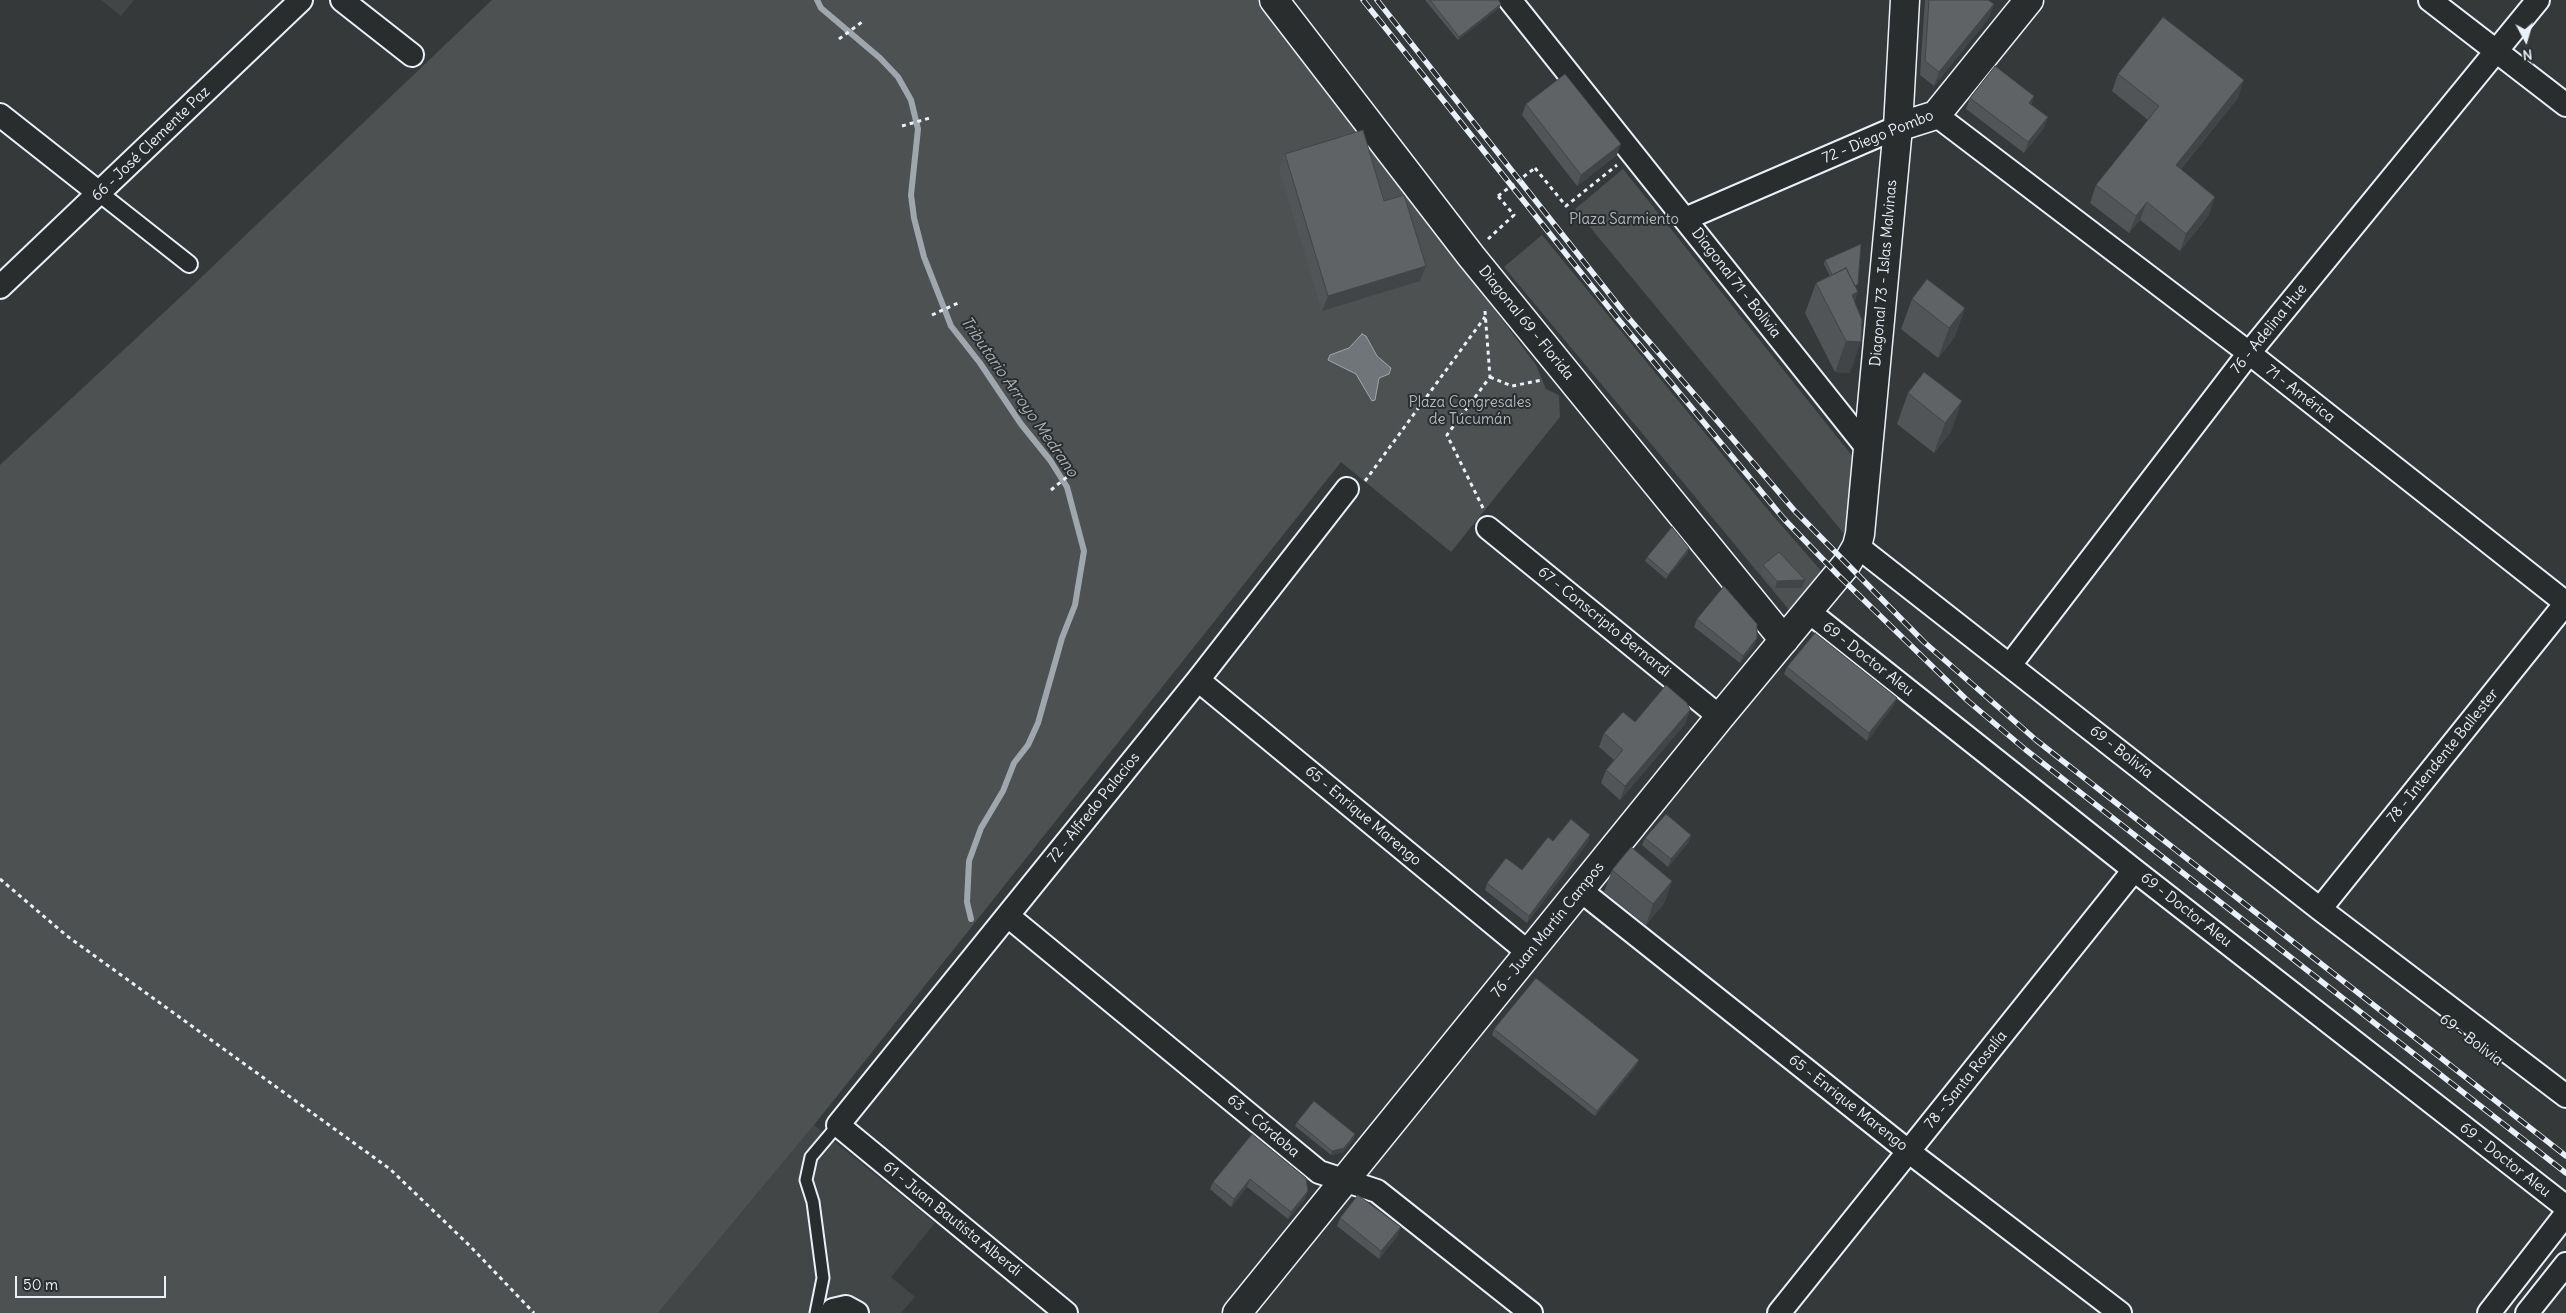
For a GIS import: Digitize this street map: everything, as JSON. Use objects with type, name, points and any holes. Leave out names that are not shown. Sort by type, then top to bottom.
[{"type":"main road","name":"Diagonal 69 - Florida","points":[[1274,0],[1471,256],[1784,640]]},
{"type":"main road","name":"Diagonal 73 - Islas Malvinas","points":[[1857,546],[1860,534],[1898,127],[1905,0]]},
{"type":"main road","name":"72 - Diego Pombo","points":[[1898,127],[1936,116],[2029,0]]},
{"type":"main road","name":"76 - Juan Martín Campos","points":[[1237,1313],[1720,717],[1846,565],[1857,546]]},
{"type":"street","name":"66 - José Clemente Paz","points":[[0,287],[301,0]]},
{"type":"street","points":[[342,0],[412,55]]},
{"type":"street","name":"Diagonal 71 - Bolivia","points":[[1510,0],[1868,449]]},
{"type":"street","points":[[2430,0],[2566,104]]},
{"type":"street","name":"76 - Adelina Hue","points":[[2010,666],[2249,353],[2538,0]]},
{"type":"street","points":[[0,115],[189,264]]},
{"type":"street","name":"71 - América","points":[[1936,116],[2249,353],[2566,603]]},
{"type":"street","name":"72 - Diego Pombo","points":[[1685,219],[1898,127]]},
{"type":"street","name":"72 - Alfredo Palacios","points":[[838,1125],[1198,680],[1347,489]]},
{"type":"street","name":"67 - Conscripto Bernardi","points":[[1488,528],[1720,717]]},
{"type":"street","name":"69 - Bolivia","points":[[1857,546],[2320,909],[2566,1096]]},
{"type":"street","name":"78 - Intendente Ballester","points":[[2320,909],[2566,603]]},
{"type":"street","name":"69 - Doctor Aleu","points":[[1808,611],[2134,870],[2566,1207]]},
{"type":"street","name":"65 - Enrique Marengo","points":[[1198,680],[1529,953]]},
{"type":"street","name":"78 - Santa Rosalía","points":[[1779,1313],[2134,870]]},
{"type":"street","name":"65 - Enrique Marengo","points":[[1580,890],[1908,1151],[2120,1313]]},
{"type":"street","name":"63 - Córdoba","points":[[1008,916],[1319,1172],[1377,1191],[1531,1313]]},
{"type":"street","name":"69 - Bolivia","points":[[2385,958],[2411,992],[2426,1006],[2566,1113]]},
{"type":"street","name":"61 - Juan Bautista Alberdi","points":[[838,1125],[1066,1313]]},
{"type":"street","points":[[2489,1313],[2566,1214]]},
{"type":"street","points":[[2507,1313],[2566,1239]]},
{"type":"street","points":[[2527,1313],[2566,1264]]},
{"type":"street","points":[[832,1313],[833,1310],[846,1306],[857,1313]]},
{"type":"lane","points":[[816,1313],[823,1278],[813,1202],[806,1180],[811,1156],[838,1125]]},
{"type":"path","points":[[839,39],[862,22]]},
{"type":"path","points":[[902,126],[930,118]]},
{"type":"path","points":[[1495,233],[1514,215],[1498,196],[1535,168],[1566,206],[1633,152]]},
{"type":"path","points":[[932,315],[958,303]]},
{"type":"path","points":[[1347,489],[1365,481],[1486,316],[1490,377],[1448,435],[1484,511],[1488,528]]},
{"type":"path","points":[[1490,377],[1512,386],[1542,380],[1562,367]]},
{"type":"path","points":[[1051,490],[1074,472]]},
{"type":"path","points":[[0,879],[67,936],[390,1169],[470,1246],[534,1313]]},
{"type":"shaded area","points":[[101,0],[134,0],[121,16]]},
{"type":"shaded area","points":[[1362,334],[1366,336],[1377,356],[1391,368],[1389,374],[1379,378],[1375,400],[1372,401],[1356,374],[1328,360],[1330,355],[1349,348]]},
{"type":"shaded area","points":[[814,1125],[935,1223],[891,1277],[915,1297],[901,1313],[658,1313]]},
{"type":"green space","name":"Plaza Congresales de Tucumán","points":[[492,0],[1262,0],[1536,365],[1546,389],[1559,395],[1560,417],[1451,552],[1341,462],[814,1125],[658,1313],[0,1313],[0,465],[188,290]]},
{"type":"green space","name":"Plaza Sarmiento","points":[[1623,169],[1857,462],[1850,541],[1575,209]]},
{"type":"green space","points":[[1542,235],[1764,505],[1822,572],[1790,611],[1504,267]]},
{"type":"building","points":[[1430,0],[1498,0],[1501,4],[1459,37]]},
{"type":"building","points":[[1929,0],[1988,0],[1994,4],[1939,72],[1925,61]]},
{"type":"building","points":[[2163,17],[2244,80],[2176,165],[2215,197],[2186,234],[2147,202],[2136,216],[2096,185],[2159,106],[2118,74]]},
{"type":"building","points":[[1995,66],[2034,96],[2029,103],[2048,117],[2028,142],[1970,98]]},
{"type":"building","points":[[1565,74],[1621,144],[1581,175],[1526,104]]},
{"type":"building","points":[[1363,130],[1384,201],[1404,195],[1426,266],[1328,296],[1285,154]]},
{"type":"building","points":[[1861,244],[1858,284],[1855,286],[1846,268],[1832,275],[1825,260]]},
{"type":"building","points":[[1846,268],[1858,292],[1852,295],[1862,320],[1861,342],[1846,341],[1816,283]]},
{"type":"building","points":[[1927,279],[1965,308],[1949,328],[1912,299]]},
{"type":"building","points":[[1924,372],[1962,401],[1945,423],[1908,393]]},
{"type":"building","points":[[1672,527],[1689,548],[1668,575],[1647,557]]},
{"type":"building","points":[[1779,552],[1805,580],[1777,581],[1763,565]]},
{"type":"building","points":[[1724,586],[1757,624],[1757,638],[1743,656],[1697,619]]},
{"type":"building","points":[[1815,633],[1897,698],[1869,733],[1787,667]]},
{"type":"building","points":[[1666,685],[1687,703],[1690,710],[1625,786],[1606,770],[1623,750],[1604,733],[1623,712],[1635,722]]},
{"type":"building","points":[[1666,814],[1691,835],[1671,859],[1645,838]]},
{"type":"building","points":[[1571,819],[1590,835],[1529,916],[1487,883],[1506,858],[1522,870],[1548,837],[1553,841]]},
{"type":"building","points":[[1631,847],[1672,881],[1653,904],[1612,870]]},
{"type":"building","points":[[1536,978],[1639,1060],[1597,1111],[1494,1029]]},
{"type":"building","points":[[1314,1101],[1355,1134],[1344,1148],[1332,1151],[1297,1122]]},
{"type":"building","points":[[1252,1134],[1306,1178],[1308,1191],[1291,1212],[1250,1179],[1234,1199],[1213,1182]]},
{"type":"building","points":[[1358,1195],[1401,1227],[1381,1251],[1340,1218]]},
{"type":"waterway","name":"Tributario Arroyo Medrano","points":[[817,0],[821,8],[880,58],[898,77],[911,100],[918,129],[911,195],[914,218],[924,257],[951,326],[980,363],[1021,424],[1050,460],[1067,487],[1084,551],[1075,605],[1062,638],[1038,723],[1028,745],[1014,763],[1003,791],[981,828],[969,861],[967,902],[971,919]]},
{"type":"railway","points":[[1363,0],[1618,319],[1784,519],[1838,575],[1968,701],[2026,750],[2566,1173]]},
{"type":"railway","points":[[1377,0],[1626,315],[1794,510],[1924,642],[2036,740],[2566,1156]]}]
